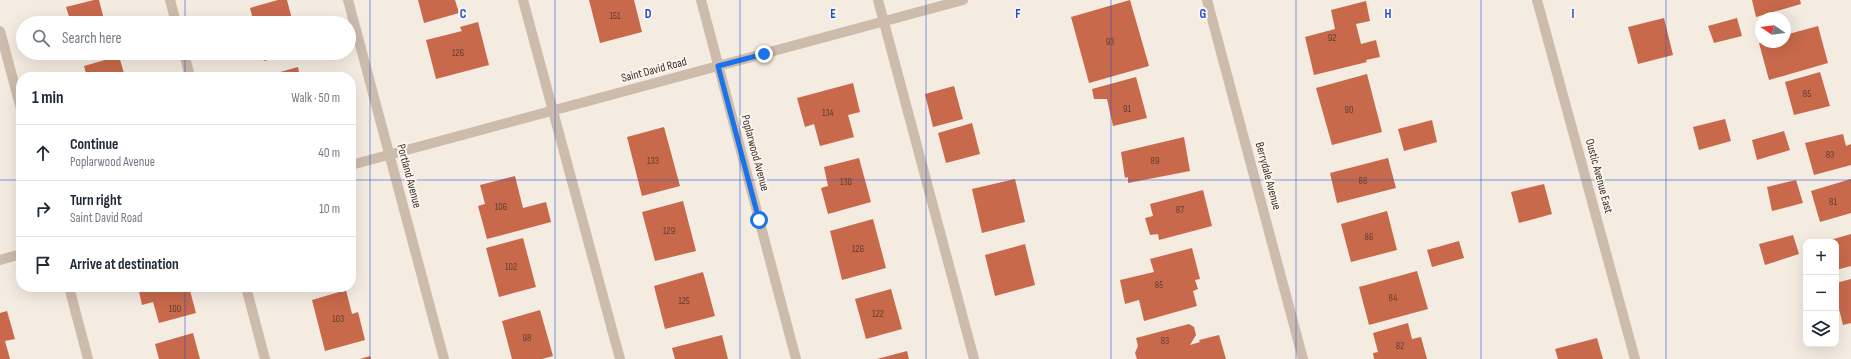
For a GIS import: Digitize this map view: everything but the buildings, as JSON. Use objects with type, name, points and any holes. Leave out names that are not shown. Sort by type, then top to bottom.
[{"type":"street","points":[[170,0],[174,16]]},
{"type":"street","name":"Portland Avenue","points":[[348,0],[352,16]]},
{"type":"street","points":[[523,0],[620,359]]},
{"type":"street","name":"Poplarwood Avenue","points":[[701,0],[796,359]]},
{"type":"street","points":[[878,0],[974,359]]},
{"type":"street","name":"Saint David Road","points":[[356,164],[963,0]]},
{"type":"street","name":"Berrydale Avenue","points":[[1207,0],[1303,359]]},
{"type":"street","name":"Oustic Avenue East","points":[[1537,0],[1635,359]]},
{"type":"street","name":"Portland Avenue","points":[[356,30],[444,359]]},
{"type":"street","points":[[0,31],[16,91]]},
{"type":"street","points":[[186,60],[189,72]]},
{"type":"street","points":[[0,260],[16,255]]},
{"type":"street","points":[[70,292],[88,359]]},
{"type":"street","points":[[247,292],[265,359]]},
{"type":"route","points":[[759,220],[718,66],[764,54]]}]
